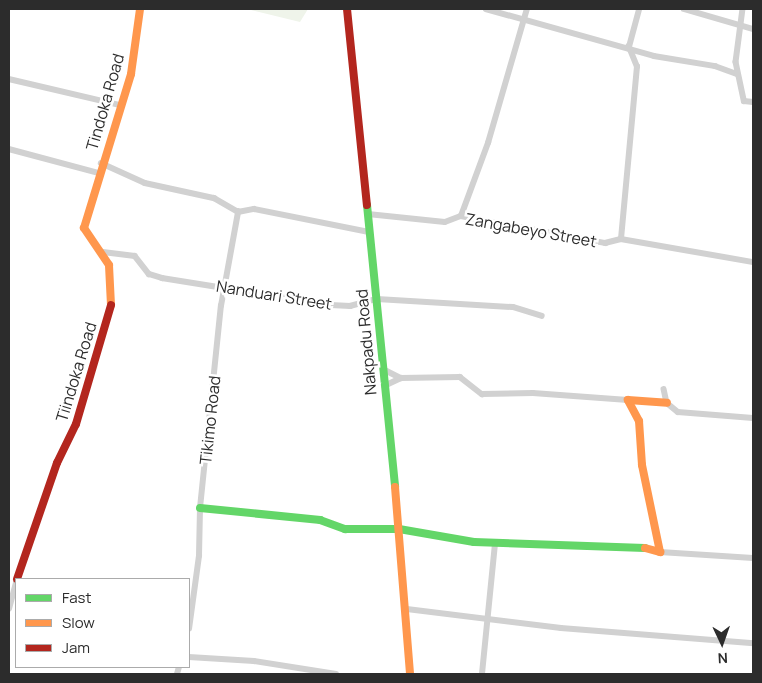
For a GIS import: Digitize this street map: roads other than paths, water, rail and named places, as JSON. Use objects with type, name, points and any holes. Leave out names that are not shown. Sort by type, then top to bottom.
[{"type":"street","name":"Tindoka Road","points":[[99,173],[131,74],[140,9]]},
{"type":"street","name":"Nakpadu Road","points":[[347,9],[399,529],[410,674]]},
{"type":"street","points":[[486,9],[524,17],[629,48],[737,74]]},
{"type":"street","points":[[462,216],[488,143],[527,9]]},
{"type":"street","points":[[621,239],[637,67],[629,48],[638,9]]},
{"type":"street","points":[[684,9],[753,29]]},
{"type":"street","points":[[743,9],[739,26],[737,74],[744,101],[753,102]]},
{"type":"street","points":[[9,79],[120,105]]},
{"type":"street","points":[[9,149],[99,173]]},
{"type":"street","points":[[102,163],[145,183],[214,198],[238,212],[254,209],[370,232]]},
{"type":"street","name":"Tiindoka Road","points":[[18,578],[57,463],[76,424],[111,305],[112,283],[103,252],[84,228],[99,173]]},
{"type":"street","name":"Tikimo Road","points":[[190,622],[199,556],[200,508],[223,287],[238,212]]},
{"type":"street","name":"Zangabeyo Street","points":[[368,214],[445,222],[462,216],[604,243],[621,239],[753,262]]},
{"type":"street","name":"Nanduari Street","points":[[103,252],[135,256],[149,274],[162,278],[331,306],[350,306],[377,299],[513,307],[542,316]]},
{"type":"street","points":[[383,369],[401,378]]},
{"type":"street","points":[[384,386],[401,378],[460,377],[482,394],[533,393],[628,400],[656,400],[667,403],[678,412],[753,418]]},
{"type":"street","points":[[656,400],[664,391],[667,403]]},
{"type":"street","points":[[628,400],[639,421],[642,464],[660,552]]},
{"type":"street","points":[[200,508],[320,520],[345,529],[399,529],[414,534],[495,543],[640,546],[660,552],[753,558]]},
{"type":"street","points":[[482,674],[495,543]]},
{"type":"street","name":"Tiindoka Road","points":[[9,608],[15,588]]},
{"type":"street","points":[[406,609],[753,643]]},
{"type":"street","points":[[190,657],[254,661],[336,674]]}]
